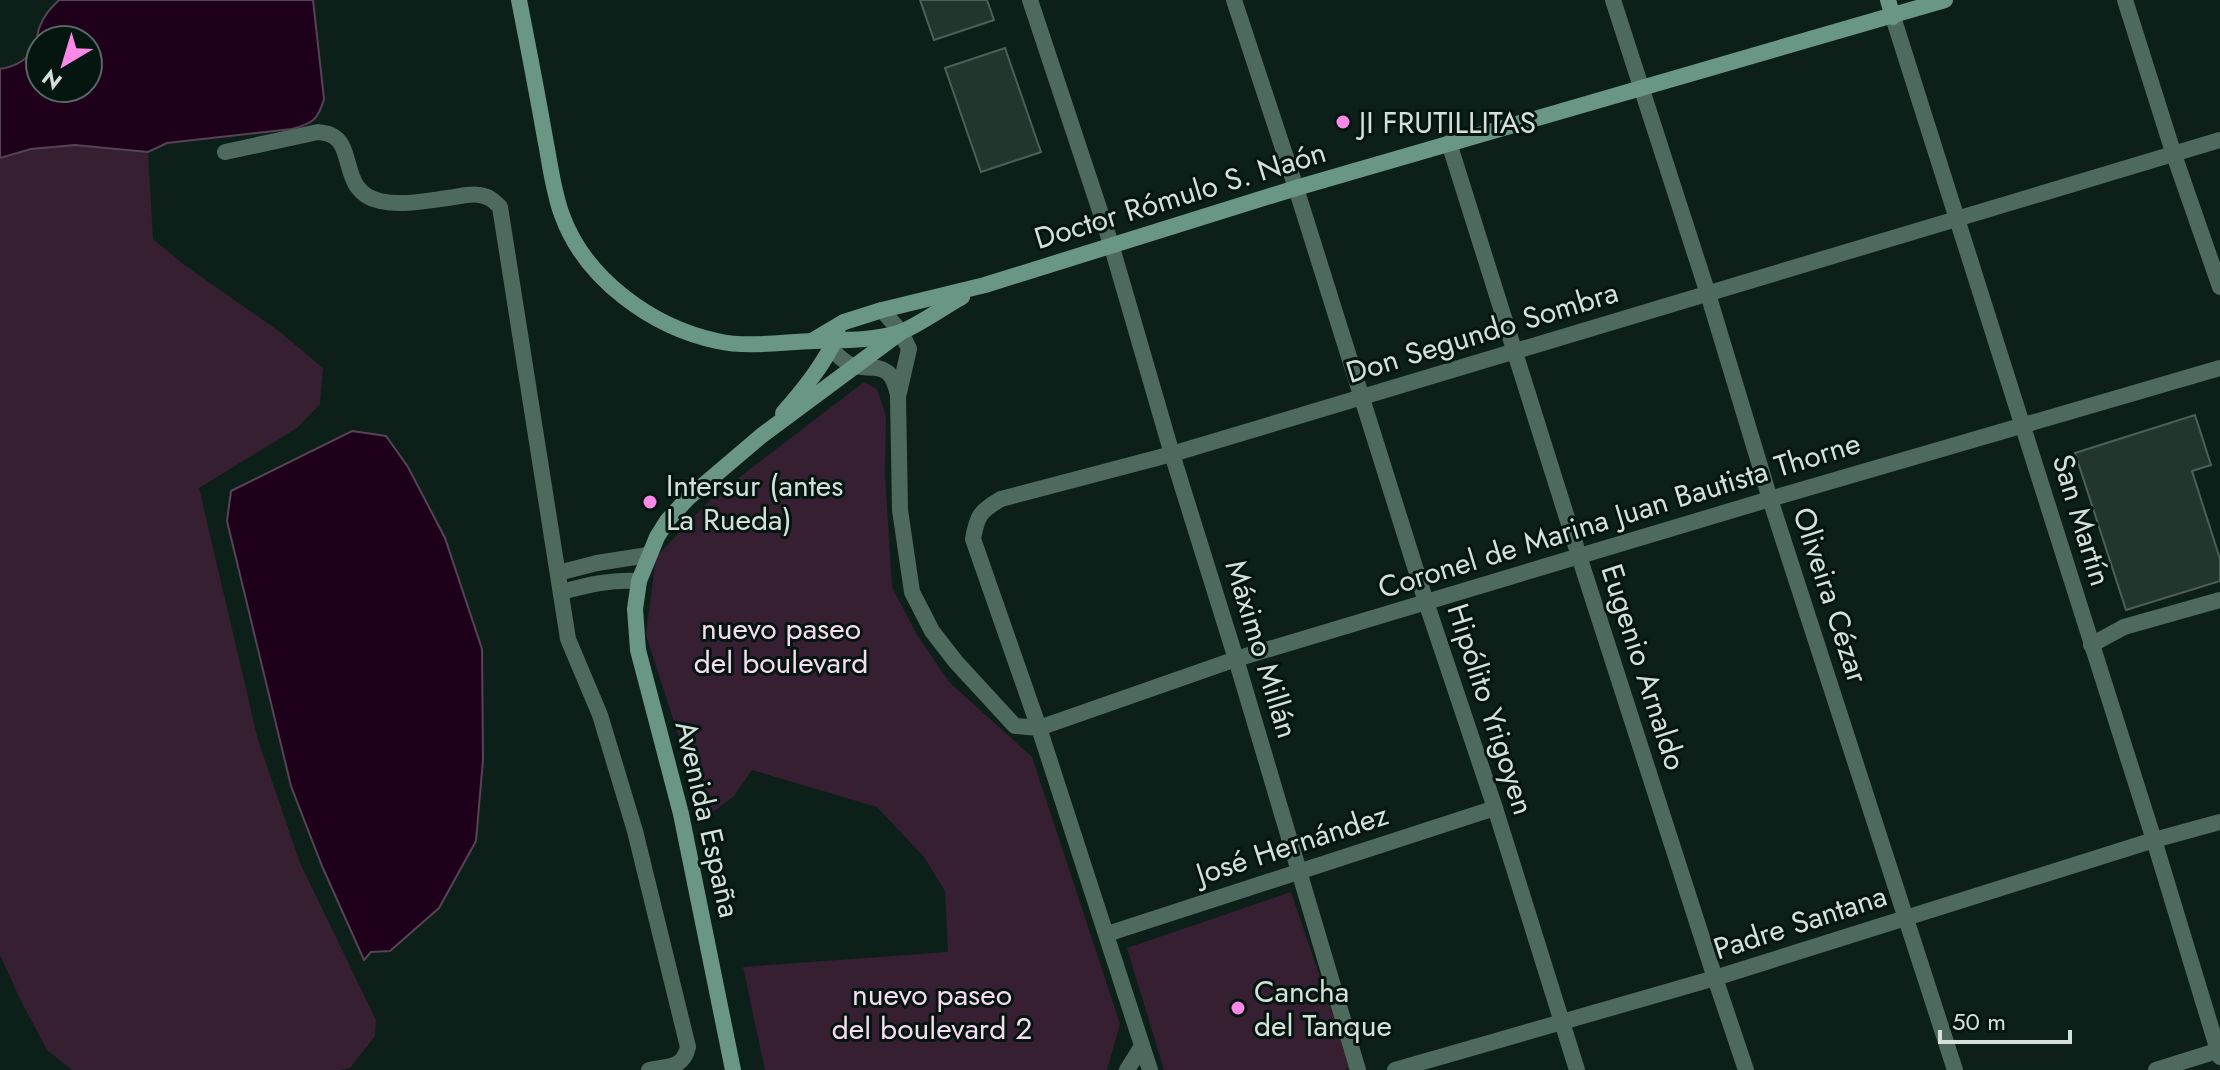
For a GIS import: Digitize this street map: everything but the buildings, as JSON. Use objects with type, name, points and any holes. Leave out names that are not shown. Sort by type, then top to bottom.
[{"type":"main road","points":[[519,0],[562,215],[596,271],[628,300],[683,332],[719,342],[826,343]]},
{"type":"main road","name":"San Martín","points":[[1888,0],[1893,17]]},
{"type":"main road","name":"Doctor Rómulo S. Naón","points":[[826,343],[844,322],[882,310],[985,285],[1296,188],[1945,0]]},
{"type":"main road","name":"Doctor Rómulo S. Naón","points":[[826,343],[901,332],[985,285]]},
{"type":"main road","name":"Avenida España","points":[[761,436],[807,386],[818,370],[826,343],[844,322]]},
{"type":"main road","name":"Avenida España","points":[[733,1070],[681,814],[638,650],[635,609],[639,581],[657,537],[687,499],[761,436],[901,332]]},
{"type":"main road","points":[[794,343],[806,349],[814,358],[818,370]]},
{"type":"street","name":"Máximo Millán","points":[[1030,0],[1111,244],[1358,1070]]},
{"type":"street","name":"Hipólito Yrigoyen","points":[[1234,0],[1577,1070]]},
{"type":"street","name":"Oliveira Cézar","points":[[1613,0],[1955,1070]]},
{"type":"street","points":[[2125,0],[2220,287]]},
{"type":"street","name":"San Martín","points":[[1893,17],[2219,1053]]},
{"type":"street","points":[[225,152],[318,132],[331,134],[339,141],[350,173],[366,197],[418,202],[476,194],[490,198],[500,207],[568,639],[600,715],[635,831],[688,1047],[686,1057],[678,1065],[649,1070]]},
{"type":"street","name":"Don Segundo Sombra","points":[[1150,1070],[1039,728],[973,539],[976,519],[986,508],[1001,499],[1172,454],[2220,140]]},
{"type":"street","name":"Eugenio Arnaldo","points":[[1449,143],[1746,1070]]},
{"type":"street","points":[[882,310],[901,332],[909,349],[898,397],[900,510],[912,592],[932,631],[1015,726],[1039,728]]},
{"type":"street","points":[[826,343],[846,362],[887,372],[898,397]]},
{"type":"street","name":"Coronel de Marina Juan Bautista Thorne","points":[[1039,728],[1236,659],[2220,368]]},
{"type":"street","points":[[558,573],[648,555]]},
{"type":"street","points":[[561,592],[602,582],[639,581]]},
{"type":"street","points":[[2091,645],[2124,627],[2220,600]]},
{"type":"street","name":"José Hernández","points":[[1107,934],[1495,808]]},
{"type":"street","name":"Padre Santana","points":[[1395,1070],[1715,978],[2220,822]]},
{"type":"street","points":[[1127,1070],[1142,1046]]},
{"type":"street","points":[[2156,1070],[2219,1053]]},
{"type":"green space","points":[[75,145],[148,152],[153,239],[183,264],[280,332],[323,368],[320,404],[297,428],[199,488],[258,740],[300,863],[376,1020],[375,1036],[350,1068],[72,1070],[47,1050],[0,955],[0,158],[31,149]]},
{"type":"green space","name":"nuevo paseo del boulevard","points":[[864,382],[877,389],[886,416],[885,475],[892,587],[917,635],[950,683],[1032,757],[1120,1024],[1107,1070],[765,1070],[743,967],[948,952],[945,891],[924,857],[877,807],[752,770],[734,796],[705,818],[646,635],[656,557],[711,499]]},
{"type":"green space","name":"Cancha del Tanque","points":[[1291,892],[1351,1068],[1164,1070],[1127,948]]},
{"type":"shaded area","points":[[59,0],[313,0],[324,99],[322,106],[314,120],[292,129],[167,143],[148,152],[75,145],[31,149],[0,158],[0,69],[24,59],[24,104],[104,104],[104,24],[41,24]]},
{"type":"shaded area","points":[[352,431],[386,436],[408,467],[445,538],[482,649],[483,760],[476,841],[439,908],[390,951],[371,952],[364,960],[291,786],[227,521],[231,491]]},
{"type":"place","name":"JI FRUTILLITAS","points":[[1343,122]]},
{"type":"place","name":"Intersur (antes La Rueda)","points":[[650,502]]},
{"type":"place","name":"Cancha del Tanque","points":[[1238,1008]]},
{"type":"park label","name":"nuevo paseo del boulevard 2","points":[[932,1011]]}]
